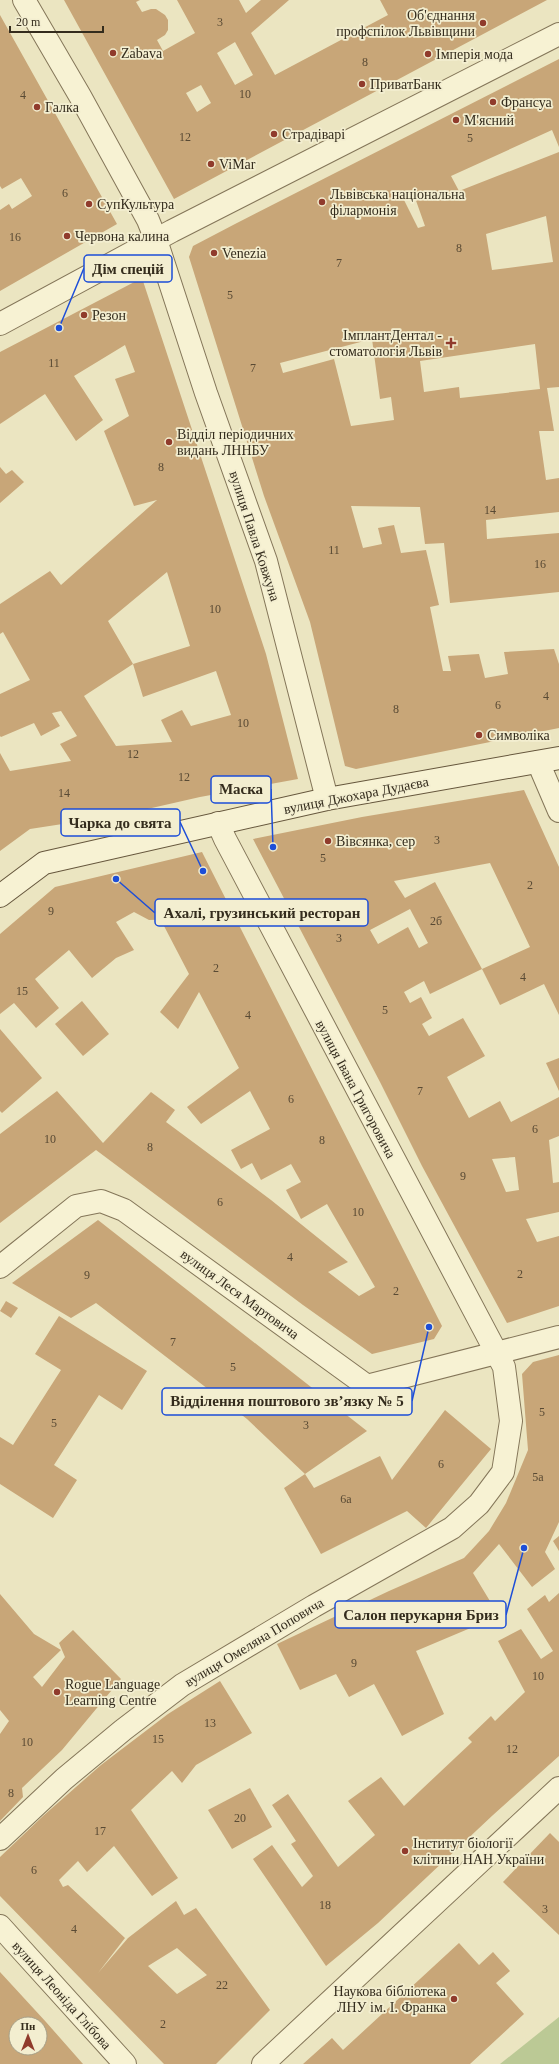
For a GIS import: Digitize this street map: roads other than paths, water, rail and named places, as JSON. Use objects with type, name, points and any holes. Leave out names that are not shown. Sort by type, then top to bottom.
[{"type":"street","name":"вулиця Павла Ковжуна","points":[[24,0],[80,96],[148,220],[156,240],[206,393],[266,562],[327,799]]},
{"type":"street","points":[[0,324],[156,240],[559,34]]},
{"type":"street","name":"вулиця Джохара Дудаєва","points":[[0,896],[44,863],[327,799],[559,758]]},
{"type":"street","points":[[538,762],[559,811]]},
{"type":"street","name":"вулиця Івана Григоровича","points":[[218,823],[225,839],[497,1353]]},
{"type":"street","name":"вулиця Леся Мартовича","points":[[0,1267],[76,1206],[101,1201],[124,1210],[367,1386],[497,1353]]},
{"type":"street","points":[[497,1353],[559,1337]]},
{"type":"street","name":"вулиця Омеляна Поповича","points":[[0,1839],[64,1779],[123,1730],[182,1685],[308,1610],[452,1528],[480,1504],[503,1472],[510,1420],[504,1367],[497,1353]]},
{"type":"street","points":[[263,2064],[559,1788]]},
{"type":"street","name":"вулиця Леоніда Глібова","points":[[0,1926],[125,2064]]},
{"type":"place","name":"Об'єднання профспілок Львівщини","points":[[483,23]]},
{"type":"place","name":"Zabava","points":[[113,53]]},
{"type":"place","name":"Імперія мода","points":[[428,54]]},
{"type":"place","name":"ПриватБанк","points":[[362,84]]},
{"type":"place","name":"Франсуа","points":[[493,102]]},
{"type":"place","name":"Галка","points":[[37,107]]},
{"type":"place","name":"М'ясний","points":[[456,120]]},
{"type":"place","name":"Страдіварі","points":[[274,134]]},
{"type":"place","name":"ViMar","points":[[211,164]]},
{"type":"place","name":"Львівська національна філармонія","points":[[322,202]]},
{"type":"place","name":"СупКультура","points":[[89,204]]},
{"type":"place","name":"Червона калина","points":[[67,236]]},
{"type":"place","name":"Venezia","points":[[214,253]]},
{"type":"place","name":"Резон","points":[[84,315]]},
{"type":"place","name":"Дiм спецiй","points":[[59,328]]},
{"type":"place","name":"ІмплантДентал - стоматологія Львів","points":[[451,343]]},
{"type":"place","name":"Відділ періодичних видань ЛННБУ","points":[[169,442]]},
{"type":"place","name":"Символіка","points":[[479,735]]},
{"type":"place","name":"Вівсянка, сер","points":[[328,841]]},
{"type":"place","name":"Маска","points":[[273,847]]},
{"type":"place","name":"Чарка до свята","points":[[203,871]]},
{"type":"place","name":"Ахалі, грузинський ресторан","points":[[116,879]]},
{"type":"place","name":"Відділення поштового зв’язку № 5","points":[[429,1327]]},
{"type":"place","name":"Салон перукарня Бриз","points":[[524,1548]]},
{"type":"place","name":"Rogue Language Learning Centre","points":[[57,1692]]},
{"type":"place","name":"Інститут біології клітини НАН України","points":[[405,1851]]},
{"type":"place","name":"Наукова бібліотека ЛНУ ім. І. Франка","points":[[454,1999]]}]
